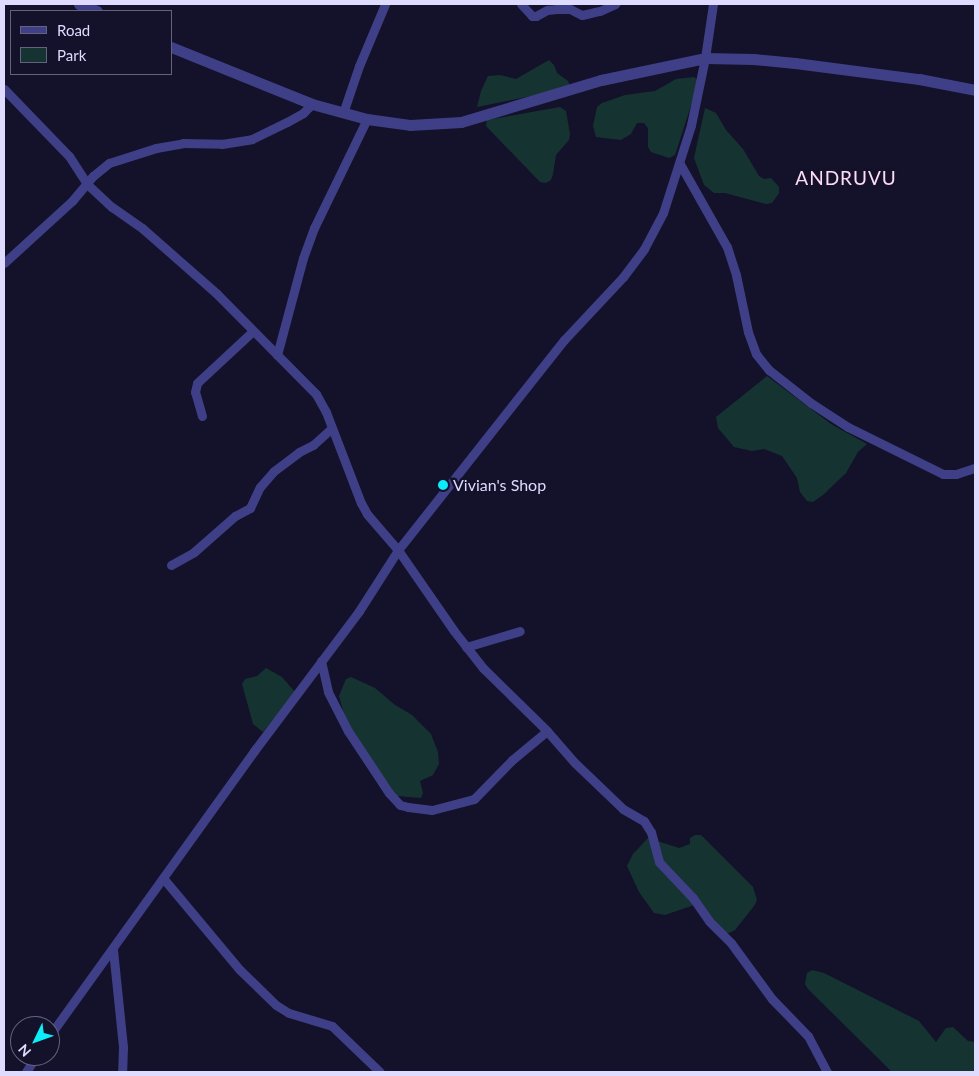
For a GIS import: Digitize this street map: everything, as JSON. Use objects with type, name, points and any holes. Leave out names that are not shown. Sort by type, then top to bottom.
[{"type":"street","points":[[80,4],[95,10]]},
{"type":"street","points":[[343,113],[384,4]]},
{"type":"street","points":[[521,4],[532,16],[536,16],[547,10],[557,9],[570,9],[582,15],[600,11],[615,4]]},
{"type":"street","points":[[60,1021],[377,586],[398,550],[564,340],[635,263],[663,213],[692,125],[706,58],[713,4]]},
{"type":"street","points":[[172,47],[312,104],[367,119],[410,125],[461,122],[601,80],[706,58],[753,59],[795,63],[919,79],[975,90]]},
{"type":"street","points":[[4,89],[66,151],[87,184],[112,207],[142,228],[217,294],[316,394],[332,428],[361,503],[374,523],[398,550],[466,647],[483,668],[547,731],[574,762],[626,811],[644,821],[651,832],[659,862],[693,898],[709,921],[731,943],[772,999],[808,1036],[827,1072]]},
{"type":"street","points":[[4,263],[72,201],[101,168],[119,158],[183,143],[228,144],[252,139],[303,113],[312,104]]},
{"type":"street","points":[[277,354],[303,258],[314,228],[367,119]]},
{"type":"street","points":[[680,164],[727,247],[736,275],[748,332],[756,354],[769,370],[811,403],[848,427],[943,474],[956,474],[975,468]]},
{"type":"street","points":[[202,416],[195,392],[197,383],[253,331]]},
{"type":"street","points":[[171,565],[194,552],[235,516],[250,508],[260,487],[274,471],[299,452],[313,445],[332,428]]},
{"type":"street","points":[[466,647],[520,632]]},
{"type":"street","points":[[321,662],[328,692],[348,731],[389,793],[400,805],[432,810],[474,799],[512,760],[547,731]]},
{"type":"street","points":[[163,878],[235,965],[276,1005],[289,1013],[332,1026],[380,1072]]},
{"type":"street","points":[[112,950],[123,1047],[122,1072]]},
{"type":"green space","points":[[549,60],[554,65],[557,73],[568,81],[571,88],[477,107],[481,91],[488,76],[500,75],[516,79]]},
{"type":"green space","points":[[694,77],[699,81],[675,155],[669,158],[651,152],[648,147],[648,128],[644,123],[637,123],[631,134],[621,140],[596,137],[593,126],[597,107],[602,103],[625,95],[655,91],[676,79]]},
{"type":"green space","points":[[560,107],[566,111],[570,134],[569,140],[556,155],[551,180],[546,183],[540,182],[486,126],[487,120]]},
{"type":"green space","points":[[705,108],[716,113],[726,130],[743,149],[759,176],[764,179],[771,178],[779,187],[779,193],[772,203],[766,204],[725,193],[714,193],[704,185],[694,158]]},
{"type":"green space","points":[[767,376],[831,424],[867,444],[858,452],[846,473],[813,502],[807,501],[800,492],[797,478],[782,456],[764,449],[752,451],[734,447],[718,428],[716,417]]},
{"type":"green space","points":[[266,668],[282,677],[295,692],[263,732],[253,724],[242,684],[245,679],[257,676]]},
{"type":"green space","points":[[351,677],[375,688],[395,705],[412,715],[431,734],[438,752],[439,764],[433,775],[420,781],[423,793],[421,798],[397,796],[388,788],[345,718],[339,696],[346,679]]},
{"type":"green space","points":[[695,835],[701,835],[753,887],[757,900],[754,906],[735,930],[729,933],[724,933],[694,905],[665,915],[654,913],[639,892],[627,866],[633,854],[648,838],[679,848],[690,844],[690,838]]},
{"type":"green space","points":[[812,970],[824,973],[919,1021],[936,1042],[946,1028],[953,1027],[968,1041],[975,1042],[975,1072],[892,1072],[808,989],[805,984],[807,973]]},
{"type":"place","name":"Vivian's Shop","points":[[443,485]]},
{"type":"district","name":"ANDRUVU","points":[[846,178]]}]
